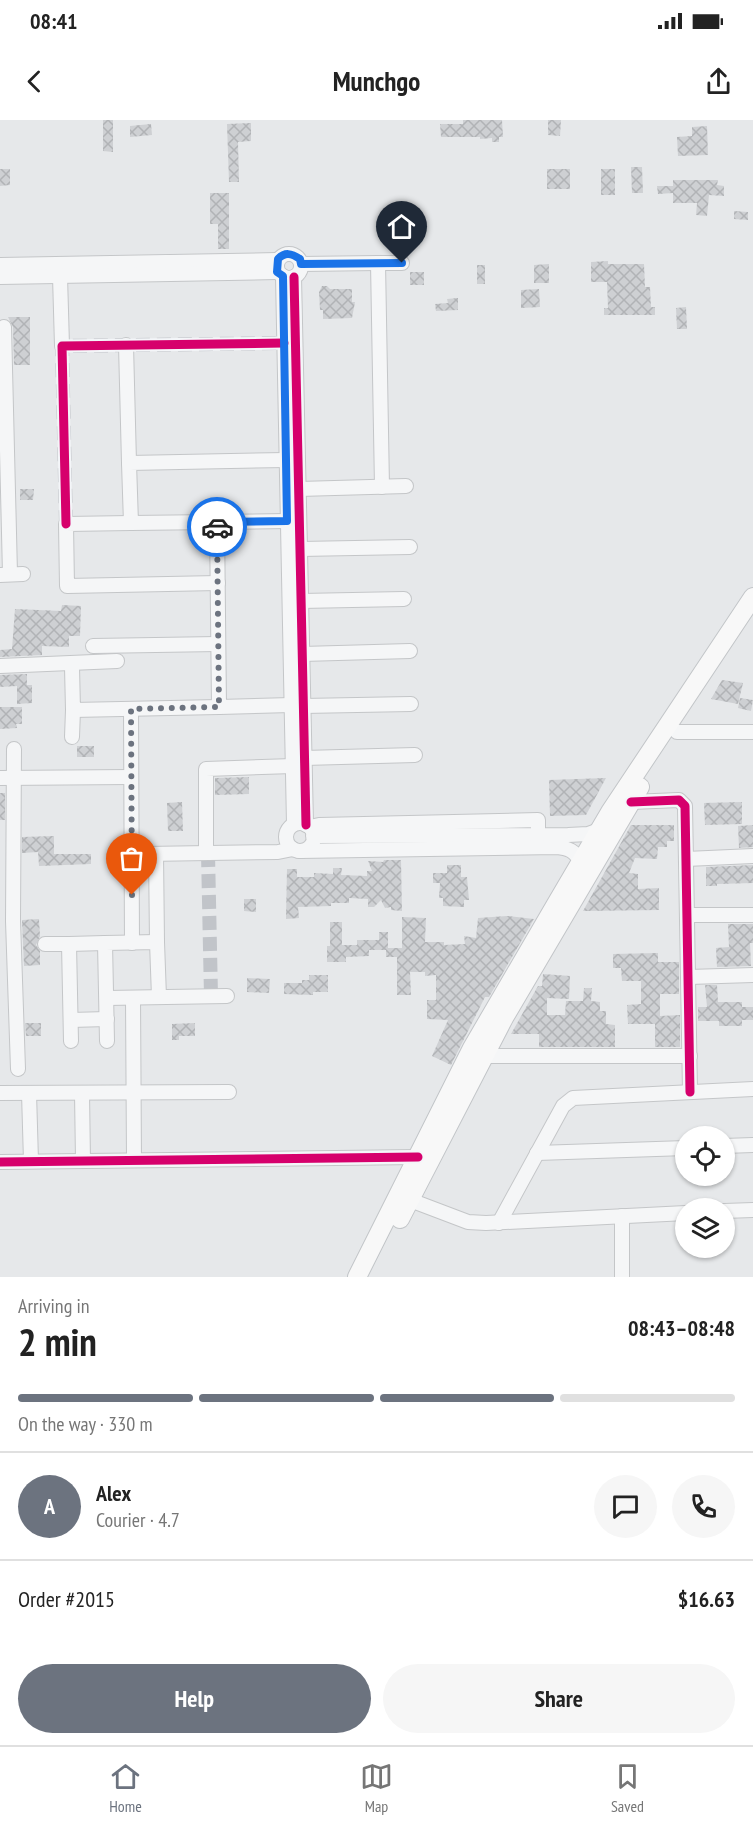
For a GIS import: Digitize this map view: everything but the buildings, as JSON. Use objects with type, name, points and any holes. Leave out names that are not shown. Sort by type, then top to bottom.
[{"type":"main road","points":[[367,1270],[472,1048],[676,732],[698,688],[753,597]]},
{"type":"main road","points":[[367,1270],[410,1200],[564,905],[581,861],[599,830],[698,688],[753,619]]},
{"type":"street","points":[[378,263],[382,487]]},
{"type":"street","points":[[0,277],[61,271],[287,270],[402,263]]},
{"type":"street","points":[[0,265],[61,271]]},
{"type":"street","points":[[287,270],[287,521],[298,762],[310,846],[296,850]]},
{"type":"street","points":[[287,270],[299,489],[302,654],[297,706]]},
{"type":"street","points":[[61,271],[62,346]]},
{"type":"street","points":[[4,327],[11,574]]},
{"type":"street","points":[[126,345],[130,523]]},
{"type":"street","points":[[129,463],[286,460]]},
{"type":"street","points":[[299,489],[406,486]]},
{"type":"street","points":[[218,583],[67,590],[66,524],[287,521]]},
{"type":"street","points":[[217,522],[219,707]]},
{"type":"street","points":[[300,549],[410,548]]},
{"type":"street","points":[[301,601],[404,599]]},
{"type":"street","points":[[93,646],[218,644]]},
{"type":"street","points":[[302,654],[410,651]]},
{"type":"street","points":[[0,666],[117,661]]},
{"type":"street","points":[[72,667],[72,738]]},
{"type":"street","points":[[73,710],[411,704]]},
{"type":"street","points":[[131,709],[132,942]]},
{"type":"street","points":[[676,732],[753,732]]},
{"type":"street","points":[[14,749],[6,921],[18,1069]]},
{"type":"street","points":[[207,853],[206,769],[415,756]]},
{"type":"street","points":[[0,778],[131,777]]},
{"type":"street","points":[[631,802],[679,800],[685,806],[690,1092]]},
{"type":"street","points":[[296,850],[286,840],[289,828],[319,825],[538,820],[538,834],[582,835],[599,830]]},
{"type":"street","points":[[159,997],[151,854],[557,847],[568,848],[581,861]]},
{"type":"street","points":[[686,859],[753,856]]},
{"type":"street","points":[[687,915],[753,915]]},
{"type":"street","points":[[45,944],[157,942]]},
{"type":"street","points":[[105,943],[107,1041]]},
{"type":"street","points":[[69,944],[71,1041]]},
{"type":"street","points":[[689,977],[753,975]]},
{"type":"street","points":[[107,998],[227,996]]},
{"type":"street","points":[[133,998],[134,1160]]},
{"type":"street","points":[[71,1020],[107,1019]]},
{"type":"street","points":[[484,1056],[690,1056]]},
{"type":"street","points":[[499,1222],[563,1106],[573,1098],[753,1089]]},
{"type":"street","points":[[0,1093],[229,1092]]},
{"type":"street","points":[[29,1093],[30,1161]]},
{"type":"street","points":[[82,1093],[83,1161]]},
{"type":"street","points":[[735,1146],[753,1145]]},
{"type":"street","points":[[537,1153],[675,1148]]},
{"type":"street","points":[[0,1162],[418,1158]]},
{"type":"street","points":[[410,1200],[468,1222],[675,1214]]},
{"type":"street","points":[[735,1211],[753,1210]]},
{"type":"street","points":[[622,1216],[622,1277]]},
{"type":"tunnel","points":[[66,524],[62,346],[284,343]]},
{"type":"tunnel","points":[[208,853],[211,996]]},
{"type":"cycle path","points":[[294,277],[306,825]]},
{"type":"cycle path","points":[[66,524],[62,346],[284,343]]},
{"type":"cycle path","points":[[631,802],[679,800],[685,806],[690,1092]]},
{"type":"cycle path","points":[[0,1162],[418,1157]]},
{"type":"way so far","points":[[132,895],[131,709],[219,707],[217,527]]},
{"type":"route","points":[[217,527],[217,522],[287,521],[283,276],[277,272],[278,259],[282,254],[290,253],[300,259],[301,264],[402,263]]}]
